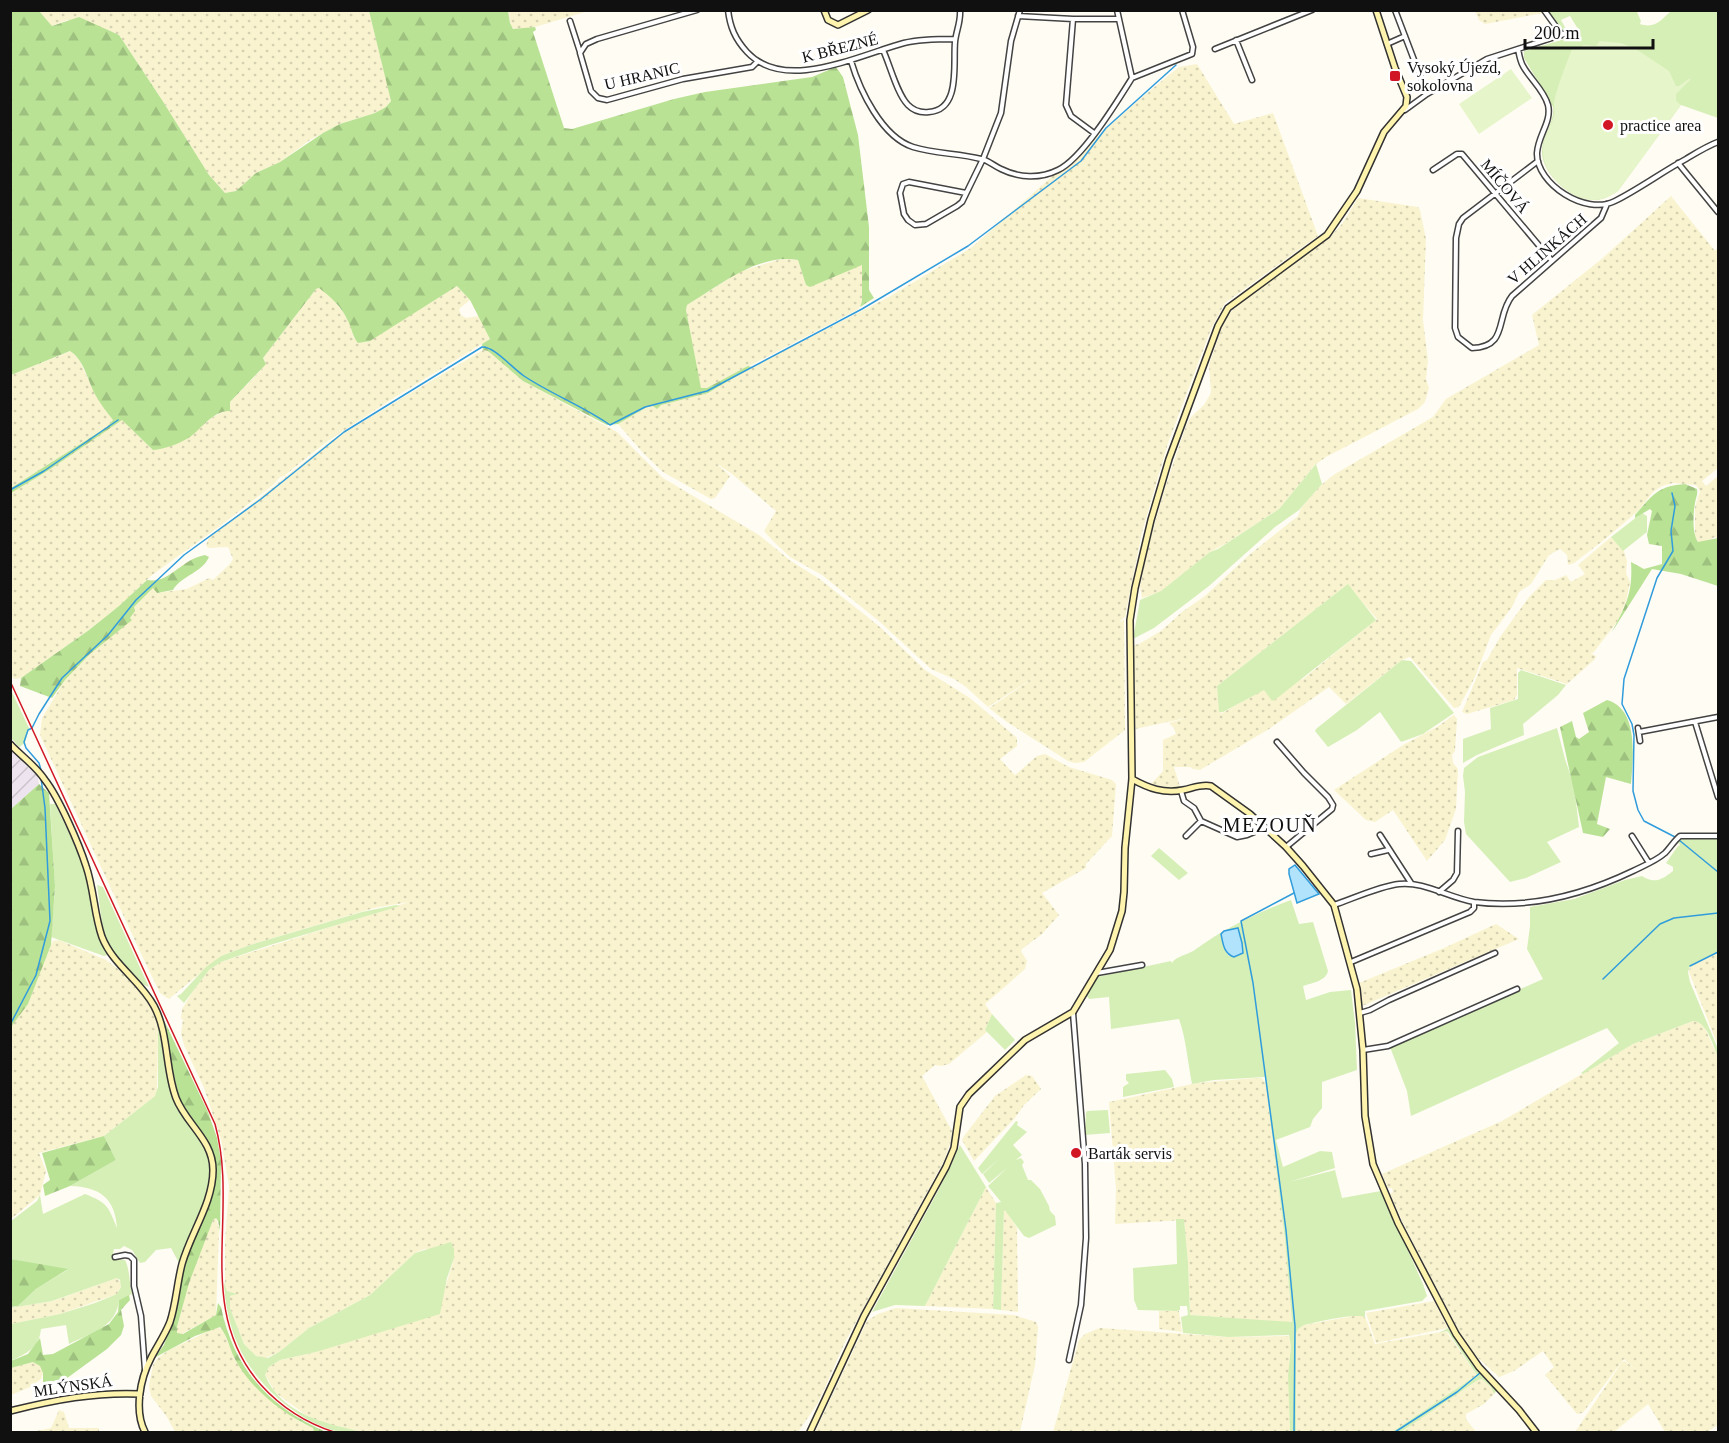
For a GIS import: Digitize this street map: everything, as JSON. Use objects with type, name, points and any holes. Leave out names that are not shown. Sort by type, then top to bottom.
[{"type":"street","points":[[580,53],[591,41],[697,10]]},
{"type":"street","points":[[728,10],[733,32],[740,44],[757,62]]},
{"type":"street","points":[[824,10],[828,20],[838,25],[868,10]]},
{"type":"street","points":[[883,50],[908,105],[921,112],[934,112],[945,105],[952,92],[955,39],[960,24],[960,10]]},
{"type":"street","points":[[966,194],[909,182],[903,184],[900,193],[905,217],[911,223],[918,225],[926,224],[957,206],[966,194],[1001,113],[1007,61],[1020,10]]},
{"type":"street","points":[[1117,10],[1132,78]]},
{"type":"street","points":[[851,61],[875,112],[894,136],[914,147],[983,159],[1014,174],[1029,176],[1046,174],[1060,170],[1072,161],[1132,78],[1192,54],[1193,47],[1182,10]]},
{"type":"street","points":[[1215,49],[1312,10]]},
{"type":"street","points":[[1376,10],[1407,97],[1404,110]]},
{"type":"street","points":[[1395,10],[1427,94]]},
{"type":"street","points":[[810,1432],[864,1316],[946,1167],[954,1148],[960,1107],[969,1094],[1025,1040],[1073,1012],[1110,950],[1122,911],[1132,779],[1130,620],[1135,588],[1151,520],[1181,424],[1218,326],[1228,308],[1321,241],[1345,211],[1357,191],[1383,132],[1404,110],[1487,59],[1563,34],[1544,10]]},
{"type":"street","points":[[1018,16],[1119,19]]},
{"type":"street","points":[[1073,19],[1066,105],[1071,116],[1094,133]]},
{"type":"street","name":"U HRANIC","points":[[570,21],[591,91],[598,98],[607,100],[683,79],[752,67],[757,62]]},
{"type":"street","points":[[1387,44],[1406,36]]},
{"type":"street","name":"K BŘEZNÉ","points":[[757,62],[770,68],[791,71],[851,61],[914,41],[955,39]]},
{"type":"street","points":[[1236,40],[1252,80]]},
{"type":"street","points":[[1518,49],[1523,65],[1547,101],[1549,112],[1540,136],[1538,161],[1546,176],[1568,197],[1586,205],[1607,204],[1719,142]]},
{"type":"street","name":"MÍČOVÁ","points":[[1433,170],[1457,154],[1462,154],[1552,261]]},
{"type":"street","name":"V HLINKÁCH","points":[[1538,161],[1463,218],[1457,231],[1455,328],[1458,338],[1472,348],[1482,348],[1491,344],[1498,335],[1503,312],[1509,300],[1601,218],[1607,204]]},
{"type":"street","points":[[1678,164],[1719,212]]},
{"type":"street","points":[[1640,741],[1638,730],[1719,717]]},
{"type":"street","points":[[1695,722],[1719,797]]},
{"type":"street","points":[[1277,742],[1333,804],[1332,809],[1286,847]]},
{"type":"street","points":[[10,744],[49,785],[86,866],[103,939],[114,958],[154,1005],[162,1029],[172,1087],[183,1111],[208,1146],[212,1156],[209,1198],[187,1246],[171,1320],[161,1343],[151,1357],[140,1394],[139,1407],[145,1432]]},
{"type":"street","points":[[1132,779],[1153,789],[1181,791],[1198,786],[1211,786],[1250,814],[1286,847],[1334,905],[1351,962],[1360,1013],[1365,1116],[1373,1164],[1387,1199],[1421,1269],[1467,1351],[1536,1432]]},
{"type":"street","points":[[1181,791],[1184,801],[1194,808],[1202,821],[1237,837],[1265,828]]},
{"type":"street","points":[[1186,836],[1202,821]]},
{"type":"street","points":[[1439,892],[1453,880],[1456,873],[1458,831]]},
{"type":"street","points":[[1380,835],[1412,884]]},
{"type":"street","points":[[1334,905],[1397,884],[1412,884],[1474,902],[1519,903],[1569,896],[1649,863],[1664,854],[1680,836],[1719,836]]},
{"type":"street","points":[[1632,837],[1649,863]]},
{"type":"street","points":[[1371,854],[1388,850]]},
{"type":"street","points":[[1351,962],[1470,912],[1474,908],[1474,902]]},
{"type":"street","points":[[1360,1013],[1495,953]]},
{"type":"street","points":[[1096,973],[1142,964]]},
{"type":"street","points":[[1363,1050],[1388,1046],[1517,989]]},
{"type":"street","points":[[1069,1360],[1081,1305],[1086,1217],[1085,1154],[1073,1012]]},
{"type":"street","points":[[115,1257],[125,1255],[134,1260],[134,1286],[141,1316],[146,1371]]},
{"type":"street","name":"MLÝNSKÁ","points":[[10,1411],[87,1395],[140,1394]]},
{"type":"shaded area","points":[[1541,10],[1543,13],[1485,24],[1479,20],[1475,11]]},
{"type":"shaded area","points":[[39,11],[369,11],[391,100],[386,107],[375,113],[340,124],[310,140],[280,162],[256,173],[236,191],[225,193],[209,175],[119,35],[82,20],[67,20],[52,26]]},
{"type":"shaded area","points":[[508,11],[588,11],[517,30],[511,27]]},
{"type":"shaded area","points":[[1197,64],[1234,124],[1273,113],[1318,236],[1225,303],[1211,329],[1168,443],[1142,532],[1125,617],[1119,622],[1124,620],[1125,730],[1084,762],[1075,763],[1068,761],[1007,722],[989,708],[1038,675],[988,707],[954,679],[931,669],[880,622],[822,575],[790,557],[764,531],[776,511],[732,474],[716,463],[730,476],[715,498],[711,499],[663,472],[618,424],[647,407],[708,393],[752,367],[887,298],[971,248],[1179,67]]},
{"type":"shaded area","points":[[1671,196],[1715,251],[1718,247],[1718,468],[1702,481],[1706,486],[1718,476],[1718,538],[1698,542],[1695,536],[1695,507],[1700,491],[1696,485],[1673,483],[1662,486],[1653,492],[1639,510],[1574,563],[1568,565],[1567,555],[1560,549],[1549,555],[1531,584],[1519,592],[1512,607],[1491,635],[1475,677],[1459,707],[1454,708],[1410,657],[1402,660],[1346,704],[1329,687],[1269,729],[1200,770],[1190,767],[1174,767],[1180,787],[1170,788],[1151,784],[1163,771],[1163,740],[1176,734],[1169,723],[1186,718],[1135,729],[1133,645],[1161,631],[1205,596],[1249,555],[1298,516],[1301,508],[1321,485],[1335,474],[1433,417],[1446,399],[1539,345],[1532,315],[1604,257]],"holes":[[[1347,585],[1377,619],[1303,679],[1264,689],[1219,715],[1222,712],[1219,708],[1217,686]]]},
{"type":"shaded area","points":[[1358,198],[1418,207],[1420,210],[1426,239],[1423,320],[1428,361],[1426,379],[1429,388],[1425,402],[1418,409],[1326,457],[1315,465],[1279,509],[1210,552],[1160,592],[1142,598],[1140,586],[1148,547],[1164,491],[1186,426],[1211,393],[1209,365],[1229,314],[1239,304],[1331,236],[1342,224]]},
{"type":"shaded area","points":[[789,259],[798,260],[806,285],[810,286],[863,265],[860,307],[707,388],[701,389],[686,310],[687,305],[741,271]]},
{"type":"shaded area","points":[[457,286],[470,300],[459,309],[461,315],[466,318],[479,316],[490,339],[325,443],[220,526],[152,575],[90,629],[21,678],[14,679],[10,673],[10,493],[49,470],[122,419],[153,450],[189,437],[213,417],[225,411],[230,402],[261,370],[265,361],[263,358],[316,289],[319,288],[332,298],[343,312],[349,321],[354,338],[366,342]]},
{"type":"shaded area","points":[[483,350],[488,351],[523,381],[617,432],[663,478],[759,535],[880,627],[925,670],[970,698],[1017,738],[1017,746],[1000,759],[1015,775],[1037,756],[1045,754],[1069,767],[1112,780],[1116,784],[1112,836],[1086,864],[1086,868],[1042,893],[1059,915],[1042,934],[1022,949],[1027,961],[1025,969],[985,1004],[992,1014],[985,1030],[987,1032],[949,1064],[935,1065],[922,1076],[952,1131],[951,1141],[944,1161],[845,1342],[818,1403],[798,1432],[363,1432],[325,1424],[306,1415],[276,1393],[265,1375],[269,1367],[280,1360],[316,1352],[445,1288],[453,1262],[454,1249],[424,1249],[415,1253],[370,1295],[309,1328],[279,1352],[263,1359],[251,1353],[244,1344],[230,1308],[230,1296],[235,1294],[227,1291],[225,1286],[229,1186],[221,1139],[204,1088],[184,1045],[181,1034],[182,1009],[209,970],[221,962],[409,902],[374,908],[250,945],[221,956],[169,999],[160,993],[40,735],[42,718],[65,680],[90,654],[130,620],[134,607],[154,587],[157,593],[187,589],[209,578],[213,580],[230,564],[233,559],[228,547],[208,548],[206,545],[209,538],[332,440]]},
{"type":"shaded area","points":[[71,351],[79,359],[94,392],[113,420],[107,427],[11,488],[11,375]]},
{"type":"shaded area","points":[[1611,537],[1624,551],[1627,561],[1626,573],[1630,582],[1626,602],[1617,622],[1593,653],[1590,653],[1596,656],[1595,659],[1567,684],[1517,668],[1517,695],[1514,700],[1467,714],[1462,712],[1483,662],[1487,660],[1500,637],[1529,597],[1546,580],[1555,580],[1566,575],[1571,582],[1585,574],[1578,565]]},
{"type":"shaded area","points":[[1454,715],[1457,719],[1455,751],[1452,755],[1453,763],[1458,769],[1456,809],[1445,840],[1427,861],[1393,810],[1375,822],[1366,820],[1334,790]]},
{"type":"shaded area","points":[[11,751],[38,777],[39,784],[11,809]]},
{"type":"shaded area","points":[[1496,924],[1519,939],[1362,1006],[1359,983]]},
{"type":"shaded area","points":[[59,940],[106,960],[146,998],[153,1010],[158,1027],[157,1091],[155,1096],[104,1136],[39,1153],[46,1171],[40,1195],[11,1219],[10,1027],[28,1004],[53,941]]},
{"type":"shaded area","points":[[1718,951],[1718,1046],[1689,972],[1690,966]]},
{"type":"shaded area","points":[[1693,1021],[1703,1024],[1718,1057],[1718,1425],[1707,1432],[1686,1432],[1683,1429],[1684,1432],[1665,1432],[1648,1404],[1614,1432],[1575,1432],[1622,1362],[1625,1361],[1638,1372],[1624,1359],[1585,1410],[1577,1414],[1545,1375],[1554,1367],[1543,1351],[1514,1371],[1499,1377],[1475,1355],[1458,1330],[1404,1225],[1390,1194],[1393,1192],[1392,1188],[1388,1188],[1382,1174],[1502,1121],[1633,1044]]},
{"type":"shaded area","points":[[1026,1075],[1032,1076],[1041,1089],[974,1161],[962,1140],[964,1136],[995,1096]]},
{"type":"shaded area","points":[[1262,1078],[1266,1084],[1285,1240],[1292,1323],[1190,1315],[1184,1220],[1115,1224],[1116,1189],[1109,1102],[1197,1083]]},
{"type":"shaded area","points":[[986,1187],[996,1203],[993,1309],[925,1306]]},
{"type":"shaded area","points":[[1004,1207],[1017,1228],[1018,1312],[1001,1310]]},
{"type":"shaded area","points":[[216,1218],[219,1229],[216,1315],[180,1335],[177,1333],[177,1328],[186,1291],[204,1241]]},
{"type":"shaded area","points":[[117,1278],[122,1284],[117,1294],[60,1314],[11,1324],[10,1308],[53,1301]]},
{"type":"shaded area","points":[[1434,1301],[1448,1328],[1376,1343],[1366,1313]]},
{"type":"shaded area","points":[[896,1308],[1014,1315],[1036,1322],[1038,1327],[1035,1365],[1020,1432],[815,1432],[867,1321],[878,1314]]},
{"type":"shaded area","points":[[1159,1311],[1179,1311],[1182,1332],[1159,1329]]},
{"type":"shaded area","points":[[1363,1315],[1366,1319],[1375,1344],[1446,1331],[1477,1375],[1392,1432],[1296,1432],[1296,1334],[1298,1329],[1304,1325]]},
{"type":"shaded area","points":[[217,1327],[223,1330],[235,1360],[255,1386],[300,1422],[313,1428],[314,1432],[175,1432],[151,1396],[149,1386],[153,1365],[169,1350]]},
{"type":"shaded area","points":[[1100,1328],[1228,1337],[1289,1336],[1291,1346],[1290,1432],[1053,1432],[1079,1340],[1085,1334]]},
{"type":"shaded area","points":[[33,1362],[40,1365],[43,1373],[41,1379],[30,1387],[11,1395],[11,1368]]},
{"type":"shaded area","points":[[1482,1379],[1492,1387],[1494,1394],[1484,1404],[1466,1414],[1466,1419],[1476,1432],[1401,1432],[1478,1380]]},
{"type":"shaded area","points":[[59,1410],[64,1412],[69,1428],[99,1428],[99,1432],[31,1432],[51,1428]]},
{"type":"green space","points":[[11,11],[39,11],[52,26],[79,17],[119,35],[209,175],[225,193],[236,191],[256,173],[280,162],[323,133],[340,124],[375,113],[391,101],[369,11],[508,11],[513,29],[535,27],[536,30],[533,32],[564,128],[572,129],[674,99],[705,92],[812,77],[836,67],[843,77],[858,135],[869,227],[869,290],[874,298],[860,307],[862,265],[810,287],[806,285],[798,260],[768,261],[754,266],[687,305],[686,310],[701,388],[707,388],[748,366],[752,367],[708,393],[661,405],[657,409],[653,406],[647,407],[618,424],[607,425],[523,381],[488,351],[483,350],[482,344],[490,339],[470,300],[457,286],[370,341],[358,343],[343,311],[319,288],[263,358],[266,364],[230,402],[230,411],[213,416],[181,442],[153,450],[122,420],[11,493],[11,488],[107,427],[113,420],[96,396],[79,359],[70,351],[11,375]]},
{"type":"green space","points":[[1548,11],[1640,11],[1637,12],[1640,24],[1650,25],[1657,23],[1671,11],[1718,11],[1718,118],[1681,105],[1618,191],[1606,198],[1596,200],[1584,199],[1567,190],[1552,176],[1543,159],[1543,145],[1552,118],[1553,107],[1524,58],[1524,51],[1568,38],[1569,34],[1578,29],[1570,16],[1561,20],[1566,29],[1564,32]]},
{"type":"green space","name":"practice area","points":[[1600,41],[1621,43],[1636,49],[1669,71],[1676,86],[1690,78],[1690,80],[1676,94],[1676,101],[1681,105],[1618,191],[1602,199],[1591,200],[1574,195],[1554,178],[1545,164],[1543,147],[1554,116],[1557,92],[1572,49],[1581,48],[1583,45],[1596,46]]},
{"type":"green space","points":[[1511,69],[1532,98],[1479,134],[1459,104]]},
{"type":"green space","points":[[1316,464],[1322,484],[1299,510],[1275,527],[1209,586],[1154,628],[1133,639],[1140,600],[1161,591],[1210,552],[1279,509]]},
{"type":"green space","points":[[1685,484],[1697,489],[1694,524],[1698,542],[1718,538],[1718,586],[1681,574],[1652,569],[1612,632],[1628,598],[1631,562],[1644,569],[1662,564],[1662,546],[1649,544],[1647,535],[1652,511],[1650,509],[1635,518],[1635,515],[1651,497],[1662,489]]},
{"type":"green space","points":[[1642,513],[1647,516],[1647,532],[1623,551],[1611,537]]},
{"type":"green space","points":[[205,555],[209,557],[202,567],[181,581],[173,590],[157,593],[153,588],[134,607],[135,611],[130,618],[132,620],[90,654],[65,680],[52,698],[20,686],[21,678],[89,630],[147,580],[169,575],[189,561]]},
{"type":"green space","points":[[1348,584],[1376,620],[1276,699],[1272,701],[1264,690],[1219,712],[1217,686]]},
{"type":"green space","points":[[1402,660],[1411,661],[1454,713],[1423,734],[1401,742],[1380,712],[1357,730],[1328,747],[1315,731],[1316,729]]},
{"type":"green space","points":[[1521,670],[1566,685],[1558,695],[1523,724],[1524,735],[1463,763],[1463,739],[1491,729],[1490,708],[1518,699],[1518,673]]},
{"type":"green space","points":[[11,690],[29,728],[25,743],[19,747],[11,738]]},
{"type":"green space","points":[[1607,700],[1617,705],[1625,713],[1632,735],[1633,761],[1631,784],[1606,777],[1597,824],[1610,829],[1603,837],[1583,833],[1560,727],[1572,721],[1576,737],[1579,739],[1589,732],[1583,713]]},
{"type":"green space","points":[[1557,728],[1574,786],[1579,827],[1547,842],[1561,862],[1526,878],[1510,882],[1466,834],[1464,768],[1478,757]]},
{"type":"green space","points":[[39,784],[49,793],[55,886],[51,945],[28,1004],[11,1027],[11,809]]},
{"type":"green space","points":[[50,804],[55,804],[85,866],[98,936],[108,955],[104,956],[51,937],[55,889]]},
{"type":"green space","points":[[1684,838],[1718,839],[1718,951],[1690,966],[1688,972],[1718,1049],[1718,1057],[1706,1029],[1693,1021],[1633,1044],[1583,1074],[1581,1073],[1619,1043],[1607,1028],[1411,1116],[1407,1091],[1390,1047],[1543,979],[1527,949],[1530,907],[1574,899],[1642,876],[1650,880],[1662,879],[1673,871],[1673,867],[1666,863],[1680,845],[1678,842]]},
{"type":"green space","points":[[1159,848],[1188,873],[1179,880],[1151,856]]},
{"type":"green space","points":[[97,885],[103,887],[149,987],[142,984],[116,956],[110,946],[103,930]]},
{"type":"green space","points":[[1291,900],[1299,924],[1313,922],[1328,971],[1322,979],[1303,986],[1306,1000],[1330,992],[1351,990],[1357,1070],[1322,1082],[1322,1108],[1310,1127],[1276,1140],[1283,1167],[1320,1151],[1332,1152],[1335,1168],[1289,1182],[1335,1170],[1342,1198],[1381,1191],[1427,1296],[1422,1301],[1365,1311],[1365,1317],[1336,1318],[1304,1325],[1298,1329],[1296,1334],[1296,1432],[1290,1432],[1288,1375],[1291,1346],[1289,1335],[1228,1337],[1183,1333],[1181,1317],[1188,1315],[1187,1306],[1180,1306],[1180,1310],[1177,1311],[1138,1310],[1134,1300],[1133,1268],[1177,1264],[1176,1219],[1184,1219],[1190,1315],[1292,1322],[1285,1240],[1265,1077],[1214,1080],[1192,1084],[1179,1019],[1111,1029],[1109,997],[1089,999],[1086,995],[1097,977],[1171,961],[1172,963],[1224,931],[1225,951],[1229,956],[1238,956],[1242,953],[1242,943],[1237,928],[1224,931]]},
{"type":"green space","points":[[400,906],[221,962],[209,970],[184,1003],[177,996],[206,967],[221,956],[250,945],[362,912]]},
{"type":"green space","points":[[161,1014],[208,1112],[217,1138],[221,1161],[220,1231],[216,1218],[213,1220],[189,1283],[177,1333],[183,1334],[216,1315],[218,1303],[235,1349],[257,1383],[287,1411],[326,1432],[314,1432],[313,1428],[291,1416],[259,1391],[236,1361],[220,1327],[195,1336],[154,1358],[164,1345],[173,1321],[190,1247],[211,1199],[216,1167],[210,1145],[179,1098]]},
{"type":"green space","points":[[992,1014],[1015,1040],[1005,1050],[985,1030]]},
{"type":"green space","points":[[158,1027],[173,1099],[203,1146],[209,1168],[209,1181],[204,1201],[179,1263],[171,1248],[156,1250],[145,1262],[140,1263],[132,1250],[124,1246],[114,1249],[116,1259],[125,1260],[127,1264],[132,1294],[119,1300],[117,1309],[108,1323],[94,1333],[69,1344],[66,1325],[41,1329],[35,1346],[11,1361],[11,1324],[60,1314],[95,1303],[117,1294],[121,1287],[120,1280],[117,1278],[52,1301],[11,1308],[18,1306],[36,1289],[67,1270],[11,1259],[11,1221],[37,1201],[40,1195],[43,1214],[85,1194],[106,1206],[117,1228],[113,1209],[104,1196],[90,1189],[70,1186],[116,1160],[104,1136],[155,1096],[158,1087]]},
{"type":"green space","points":[[1165,1070],[1172,1079],[1174,1087],[1123,1097],[1123,1087],[1129,1083],[1126,1080],[1126,1074]]},
{"type":"green space","points":[[1108,1110],[1110,1133],[1085,1135],[1087,1111]]},
{"type":"green space","points":[[1016,1121],[1017,1125],[1027,1132],[1013,1145],[1022,1155],[1016,1160],[1021,1158],[1024,1162],[1022,1165],[1028,1180],[1040,1189],[1050,1211],[1055,1216],[1056,1225],[1029,1238],[1024,1236],[1004,1209],[1001,1310],[993,1309],[996,1203],[1001,1202],[988,1186],[1007,1168],[989,1183],[983,1174],[1000,1158],[982,1174],[978,1168]]},
{"type":"green space","points":[[104,1136],[116,1160],[70,1186],[45,1196],[43,1185],[50,1180],[42,1153]]},
{"type":"green space","points":[[960,1145],[986,1187],[925,1306],[895,1305],[872,1312],[938,1191]]},
{"type":"green space","points":[[451,1242],[454,1258],[447,1278],[440,1314],[316,1352],[280,1360],[269,1367],[265,1375],[272,1388],[293,1408],[320,1421],[363,1432],[343,1433],[308,1420],[293,1410],[266,1387],[255,1374],[238,1345],[226,1306],[224,1282],[227,1291],[237,1294],[230,1296],[230,1308],[244,1344],[256,1356],[268,1358],[309,1328],[370,1295],[415,1253]]},
{"type":"green space","points":[[11,1259],[68,1269],[36,1289],[18,1306],[11,1307]]},
{"type":"green space","points":[[129,1295],[130,1300],[121,1310],[124,1326],[121,1335],[107,1349],[63,1381],[43,1382],[40,1366],[33,1362],[11,1368],[11,1361],[28,1354],[40,1338],[43,1355],[53,1354],[109,1324],[118,1312],[119,1300]]},
{"type":"green space","points":[[1448,1328],[1466,1355],[1497,1390],[1494,1394],[1491,1387],[1482,1379],[1478,1380],[1401,1432],[1392,1432],[1477,1375],[1448,1332],[1439,1333]]},
{"type":"water","points":[[1295,865],[1319,894],[1297,903],[1289,874],[1289,869]]},
{"type":"water","points":[[1238,928],[1243,953],[1234,957],[1226,951],[1221,934],[1224,931]]},
{"type":"waterway","points":[[41,770],[39,763],[26,748],[24,742],[28,730],[32,728],[62,678],[108,635],[136,600],[184,555],[261,499],[344,432],[482,347],[492,350],[534,382],[610,425],[645,407],[707,391],[862,309],[968,246],[1081,161],[1106,128],[1176,65]]},
{"type":"waterway","points":[[10,490],[44,471],[118,420]]},
{"type":"waterway","points":[[1672,493],[1675,506],[1671,531],[1673,551],[1657,578],[1624,679],[1622,704],[1632,724],[1634,735],[1633,791],[1638,810],[1644,821],[1675,837]]},
{"type":"waterway","points":[[10,1025],[36,975],[50,921],[45,808],[41,778]]},
{"type":"waterway","points":[[1679,840],[1718,872]]},
{"type":"waterway","points":[[1294,893],[1241,921],[1253,983],[1286,1230],[1295,1326],[1294,1432]]},
{"type":"waterway","points":[[1603,979],[1660,924],[1674,918],[1718,913]]},
{"type":"waterway","points":[[1690,966],[1718,952]]},
{"type":"waterway","points":[[1395,1432],[1457,1392],[1480,1373]]},
{"type":"railway","points":[[10,681],[215,1124],[221,1158],[223,1192],[223,1292],[229,1324],[241,1355],[261,1385],[277,1400],[304,1419],[334,1432]]},
{"type":"place","name":"Vysoký Újezd, sokolovna","points":[[1395,76]]},
{"type":"place","name":"practice area","points":[[1608,125]]},
{"type":"place","name":"Barták servis","points":[[1076,1153]]},
{"type":"district","name":"MEZOUŇ","points":[[1270,825]]}]
